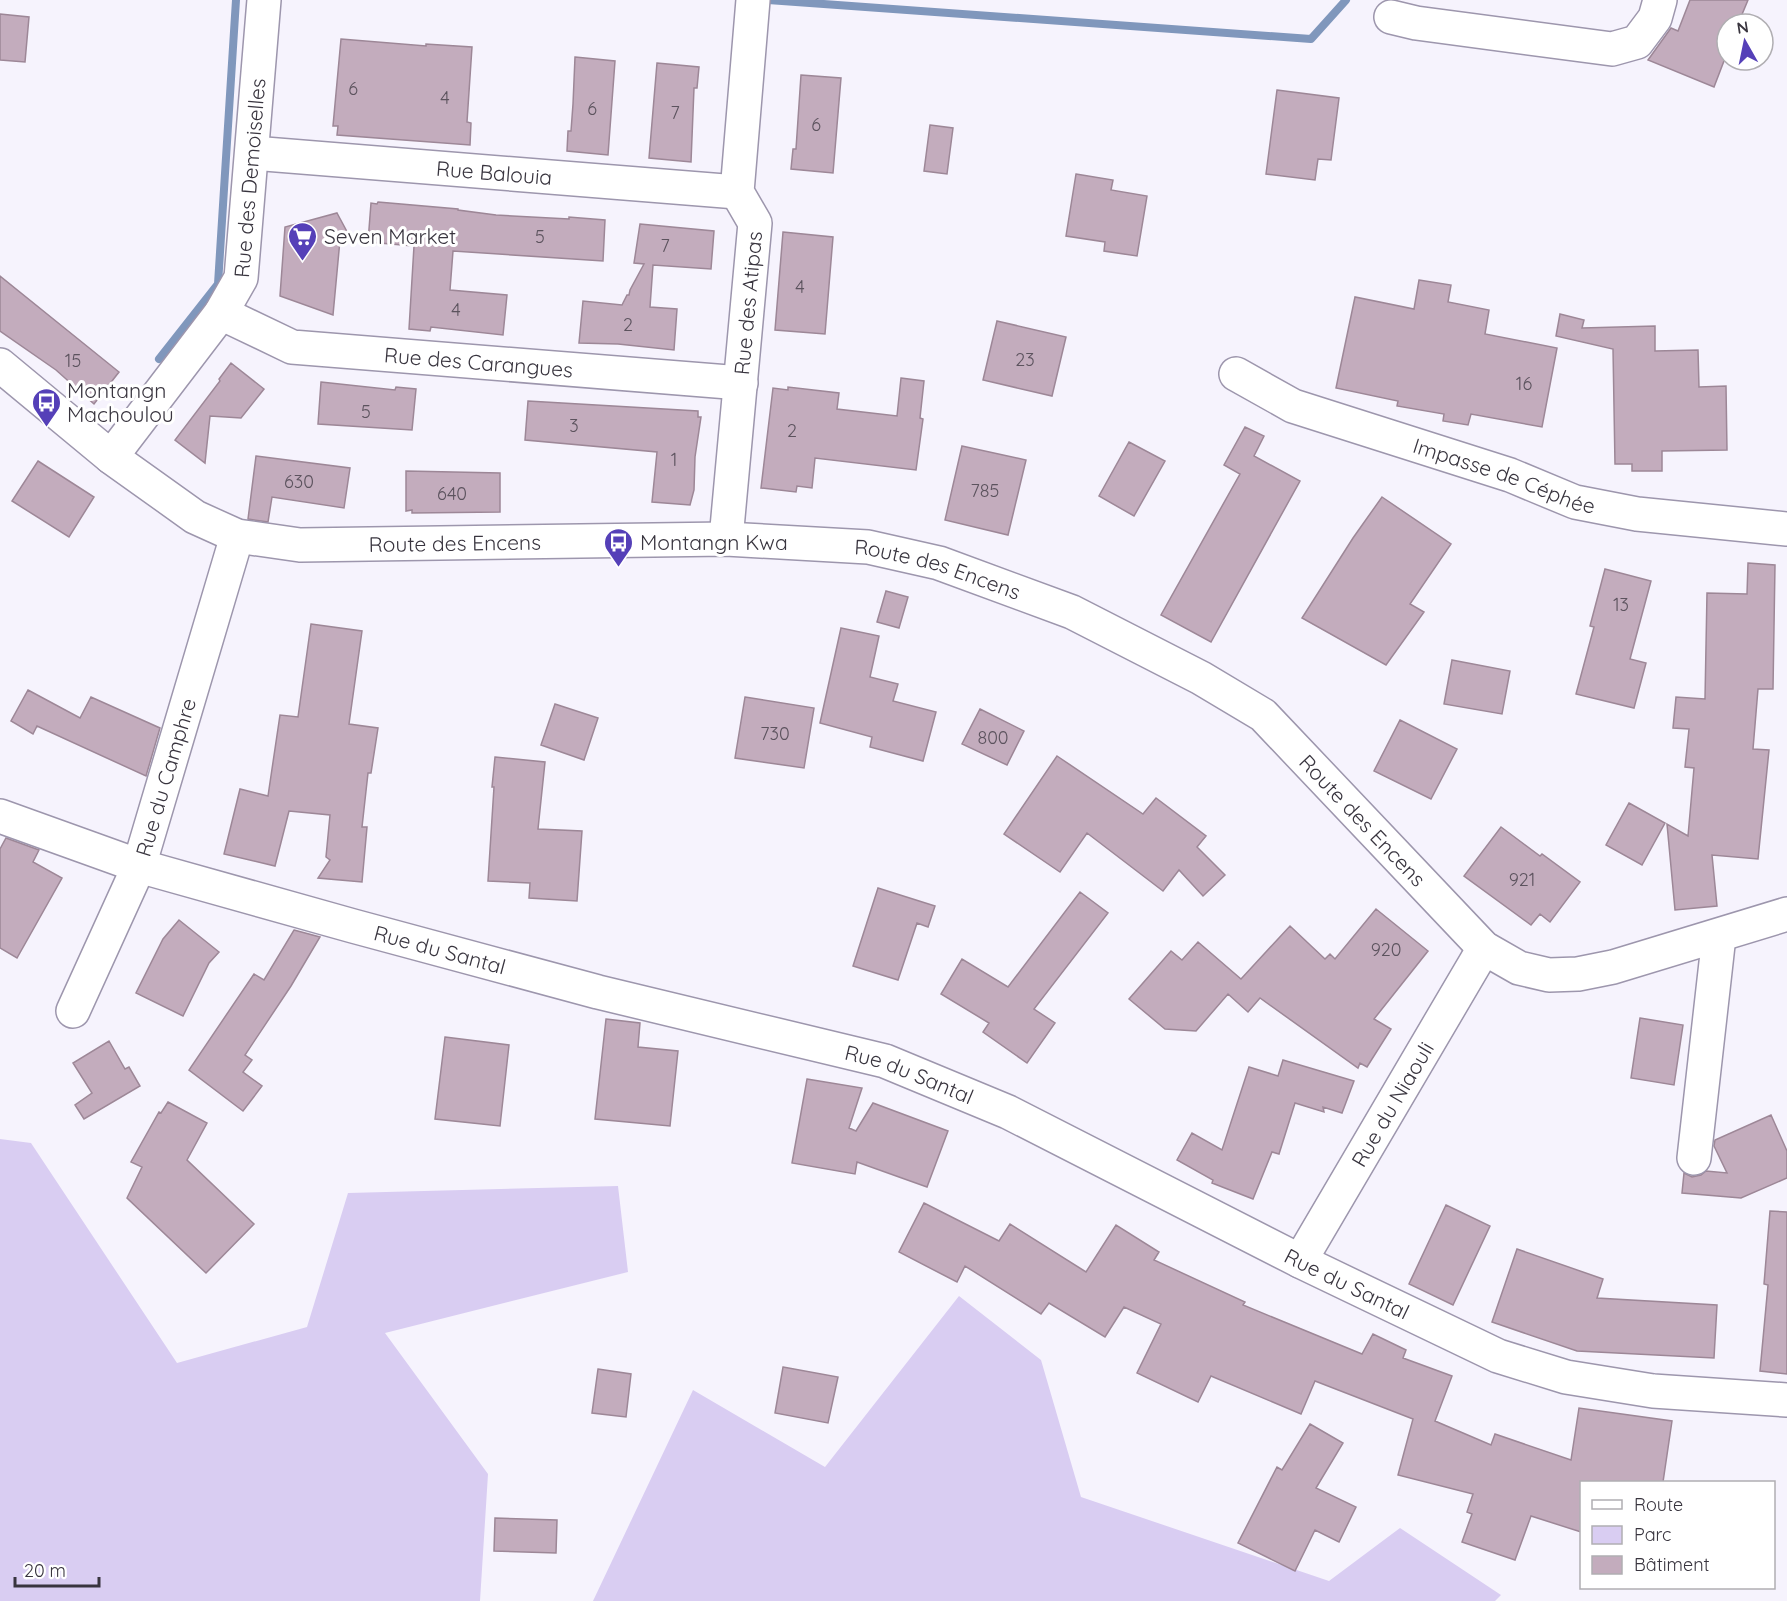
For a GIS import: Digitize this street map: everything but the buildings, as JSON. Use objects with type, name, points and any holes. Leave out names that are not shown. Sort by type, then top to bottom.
[{"type":"street","name":"Rue des Demoiselles","points":[[111,457],[221,313],[241,278],[264,0]]},
{"type":"street","points":[[737,192],[753,0]]},
{"type":"street","points":[[1391,18],[1612,49],[1637,42],[1655,18],[1660,0]]},
{"type":"street","name":"Rue Balouia","points":[[252,153],[737,192]]},
{"type":"street","name":"Rue des Atipas","points":[[726,539],[755,223],[737,192]]},
{"type":"street","name":"Rue des Carangues","points":[[221,313],[292,347],[741,383]]},
{"type":"street","name":"Route des Encens","points":[[0,365],[111,457],[195,516],[237,536],[300,545],[726,539],[868,547],[939,562],[1072,612],[1202,678],[1263,715],[1484,948],[1519,968],[1549,975],[1578,974],[1613,967],[1787,914]]},
{"type":"street","name":"Impasse de Céphée","points":[[1236,374],[1293,406],[1510,475],[1575,502],[1637,514],[1787,529]]},
{"type":"street","name":"Rue du Camphre","points":[[73,1011],[139,866],[237,536]]},
{"type":"street","name":"Rue du Santal","points":[[0,816],[139,866],[352,926],[598,992],[885,1061],[1008,1112],[1300,1261],[1498,1356],[1566,1377],[1653,1391],[1787,1400]]},
{"type":"street","points":[[1694,1158],[1719,936]]},
{"type":"street","name":"Rue du Niaouli","points":[[1300,1261],[1484,948]]},
{"type":"green space","points":[[0,1139],[31,1143],[177,1363],[307,1327],[348,1193],[618,1186],[628,1272],[385,1333],[488,1474],[480,1601],[0,1601]]},
{"type":"green space","points":[[959,1296],[1041,1360],[1081,1497],[1329,1581],[1400,1528],[1501,1595],[1495,1601],[593,1601],[693,1390],[825,1467]]},
{"type":"waterway","points":[[159,359],[218,284],[236,0]]},
{"type":"waterway","points":[[768,0],[1311,39],[1346,0]]},
{"type":"place","name":"Seven Market","points":[[303,262]]},
{"type":"place","name":"Montangn Machoulou","points":[[46,428]]},
{"type":"place","name":"Montangn Kwa","points":[[619,568]]}]
